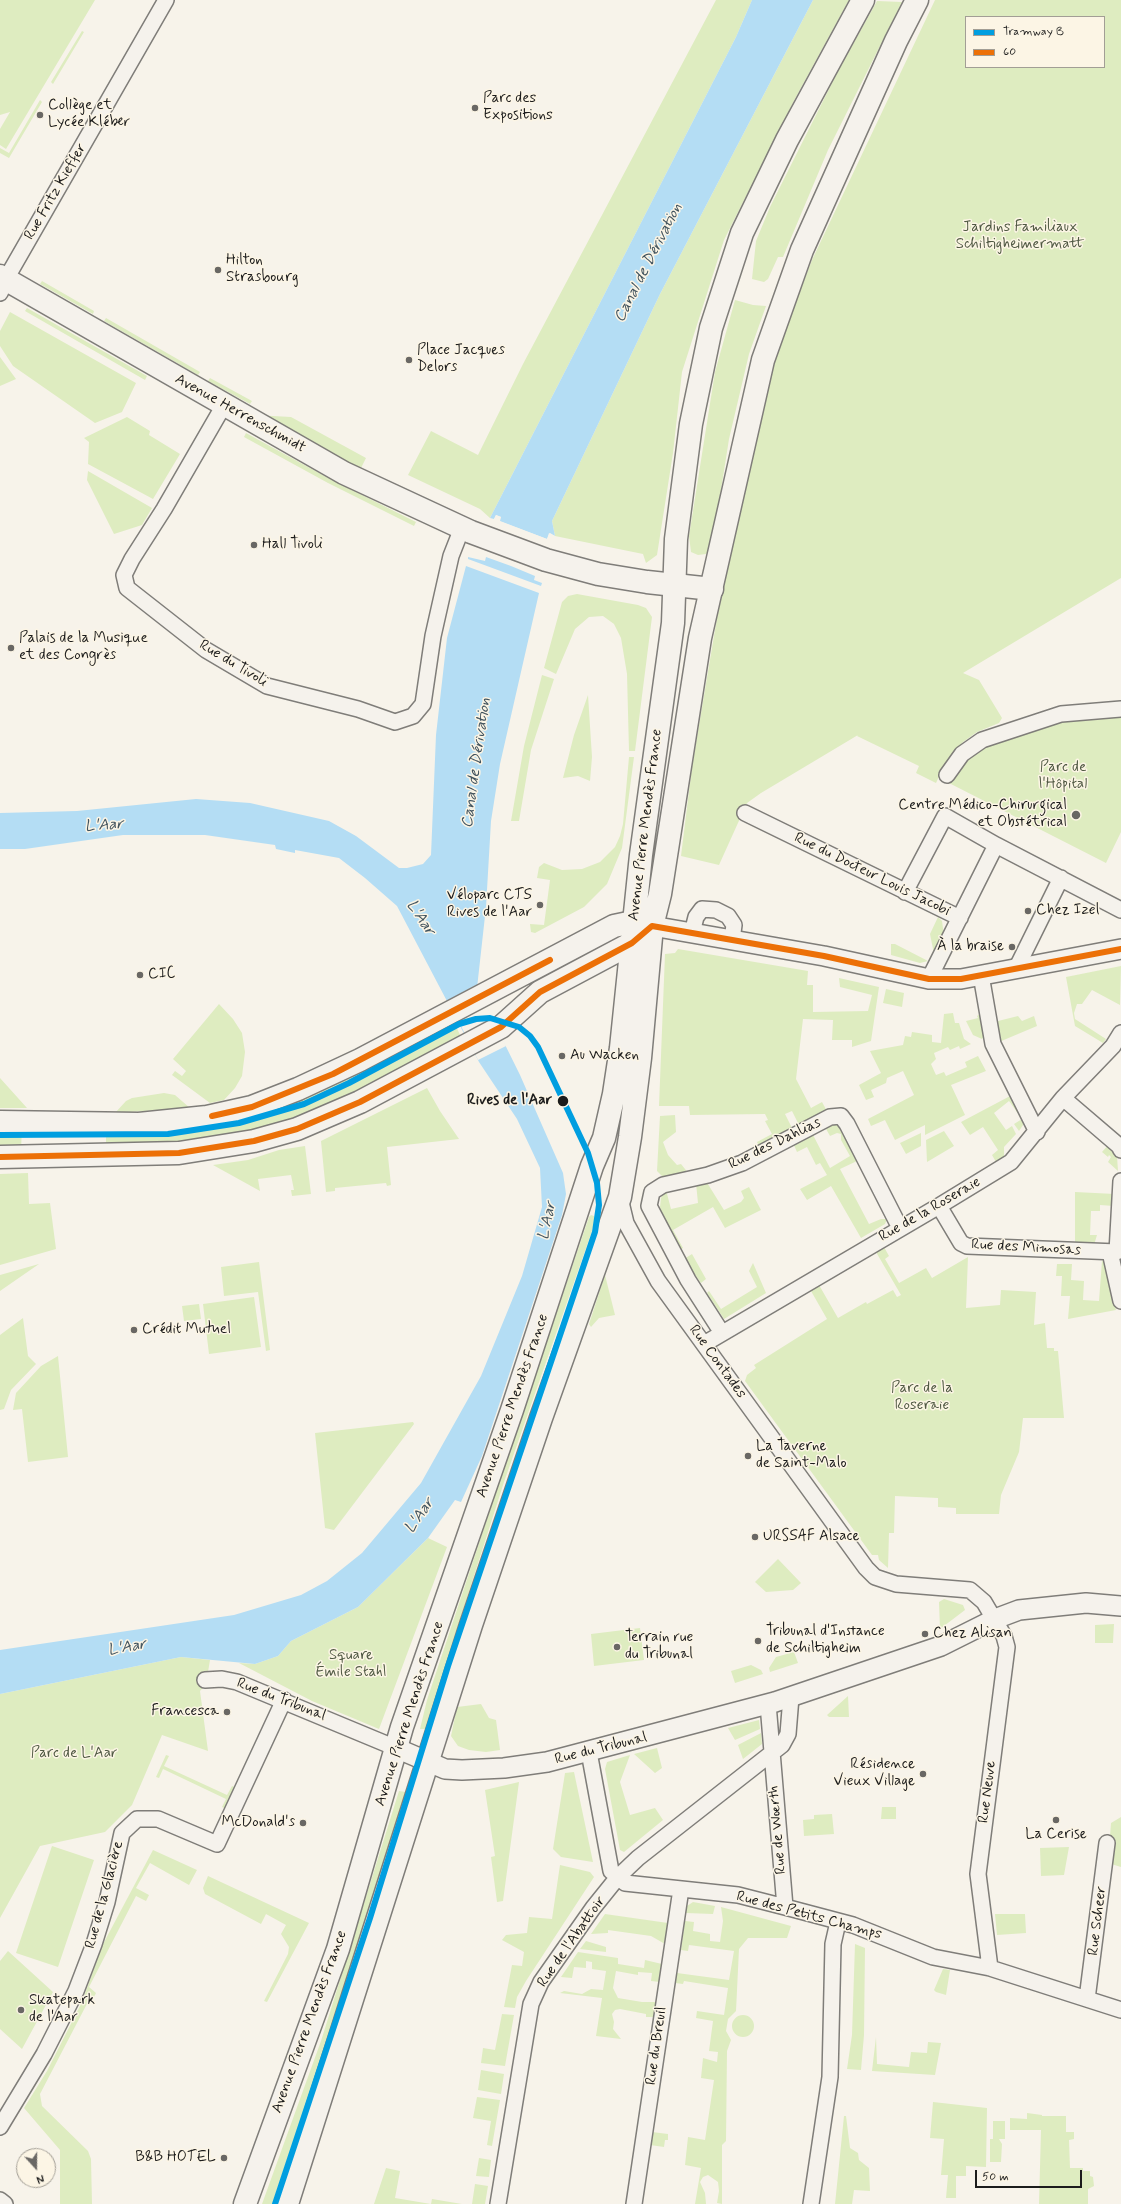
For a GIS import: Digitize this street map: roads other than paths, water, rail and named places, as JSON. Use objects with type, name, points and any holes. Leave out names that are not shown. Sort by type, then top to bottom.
[{"type":"main road","name":"Avenue Pierre Mendès France","points":[[245,2204],[338,1949],[396,1748],[512,1410],[592,1166],[604,1138],[614,1094],[639,931],[673,623],[673,585],[676,539],[691,424],[711,328],[742,233],[787,140],[863,0]]},
{"type":"main road","name":"Avenue Pierre Mendès France","points":[[287,2204],[429,1762],[471,1625],[620,1197],[630,1137],[640,1058],[639,931],[661,886],[700,638],[763,360],[791,277],[896,41],[917,0]]},
{"type":"main road","name":"Avenue Herrenschmidt","points":[[2,283],[344,472],[462,528],[546,560],[598,574],[673,585]]},
{"type":"main road","points":[[673,585],[712,589]]},
{"type":"main road","points":[[0,1122],[139,1124],[184,1120],[252,1106],[333,1074],[614,926],[639,931]]},
{"type":"main road","points":[[0,1157],[152,1154],[202,1150],[254,1141],[297,1129],[360,1102],[501,1027],[540,992],[639,931]]},
{"type":"main road","points":[[75,1124],[74,1142],[77,1156]]},
{"type":"main road","points":[[51,1157],[75,1124]]},
{"type":"main road","name":"Rue Contades","points":[[604,1138],[610,1166],[620,1197]]},
{"type":"street","name":"Rue Fritz Kieffer","points":[[2,283],[166,0]]},
{"type":"street","name":"Rue du Tivoli","points":[[224,405],[152,529],[132,559],[124,575],[127,588],[206,650],[267,686],[358,709],[395,722],[413,716],[423,704],[434,629],[451,556],[462,528]]},
{"type":"street","points":[[947,775],[962,754],[972,745],[982,740],[1061,714],[1121,709]]},
{"type":"street","name":"Rue du Docteur Louis Jacobi","points":[[745,813],[960,918],[929,979]]},
{"type":"street","points":[[905,892],[944,816],[996,845],[1121,910]]},
{"type":"street","points":[[960,918],[996,845]]},
{"type":"street","points":[[1016,969],[1061,878]]},
{"type":"street","points":[[692,933],[696,916],[702,909],[716,910],[728,916],[734,925],[732,940]]},
{"type":"street","points":[[639,931],[692,933],[824,956],[929,979],[961,979],[1121,949]]},
{"type":"street","points":[[981,975],[993,1044],[1037,1132]]},
{"type":"street","name":"Rue de la Roseraie","points":[[704,1344],[940,1206],[1011,1162],[1037,1132],[1063,1098],[1113,1046],[1121,1033]]},
{"type":"street","points":[[1063,1098],[1119,1146],[1121,1150]]},
{"type":"street","name":"Rue des Dahlias","points":[[722,1333],[688,1280],[649,1206],[652,1192],[663,1185],[708,1175],[742,1164],[830,1117],[841,1116],[847,1124],[900,1228]]},
{"type":"street","points":[[1121,1181],[1117,1252],[1110,1252],[1121,1301]]},
{"type":"street","name":"Rue Contades","points":[[620,1197],[626,1222],[636,1243],[658,1281],[866,1568],[875,1577],[896,1584],[970,1590],[984,1602],[995,1619]]},
{"type":"street","name":"Rue des Mimosas","points":[[940,1206],[961,1243],[967,1246],[1110,1252]]},
{"type":"street","name":"Rue du Tribunal","points":[[205,1680],[222,1679],[237,1682],[284,1700],[429,1762],[450,1769],[504,1768],[547,1762],[589,1752],[791,1697],[941,1646],[995,1619],[1019,1610],[1086,1603],[1121,1606]]},
{"type":"street","name":"Rue Neuve","points":[[990,1968],[978,1874],[1007,1647],[1004,1636],[995,1619]]},
{"type":"street","name":"Rue de l'Abattoir","points":[[498,2204],[531,2004],[541,1982],[618,1877],[638,1858],[782,1745],[788,1734],[791,1697]]},
{"type":"street","name":"Rue de la Glacière","points":[[0,2127],[44,2054],[76,1992],[94,1944],[107,1902],[122,1833],[137,1819],[158,1819],[217,1844],[284,1700]]},
{"type":"street","points":[[768,1704],[771,1753]]},
{"type":"street","points":[[589,1752],[611,1871],[618,1877]]},
{"type":"street","name":"Rue de Wœrth","points":[[771,1753],[785,1907]]},
{"type":"street","name":"Rue Scheer","points":[[1087,1999],[1107,1843]]},
{"type":"street","name":"Rue des Petits Champs","points":[[618,1877],[625,1883],[738,1896],[785,1907],[878,1934],[933,1957],[990,1968],[1121,2010]]},
{"type":"street","name":"Rue du Breuil","points":[[634,2204],[681,1889]]},
{"type":"street","points":[[811,2204],[830,2077],[833,1944],[838,1922]]},
{"type":"street","points":[[0,2200],[5,2204]]},
{"type":"water","name":"Canal de Dérivation","points":[[752,0],[813,0],[660,294],[552,521],[555,536],[550,533],[547,539],[499,521],[501,517],[496,515],[494,519],[490,518],[736,37]]},
{"type":"water","points":[[468,557],[485,561],[486,557],[511,566],[535,576],[534,580],[542,583],[541,586],[468,559]]},
{"type":"water","points":[[466,566],[539,593],[500,764],[491,821],[486,907],[477,988],[520,1075],[563,1173],[566,1194],[562,1215],[482,1456],[461,1502],[455,1500],[428,1538],[358,1607],[291,1641],[278,1656],[255,1664],[181,1657],[0,1694],[0,1650],[234,1615],[301,1595],[327,1581],[362,1553],[421,1483],[481,1376],[522,1276],[542,1207],[540,1168],[517,1119],[479,1062],[397,906],[339,858],[295,850],[295,853],[276,849],[275,845],[205,835],[123,835],[25,849],[0,849],[0,813],[77,811],[196,799],[250,803],[329,821],[356,836],[399,868],[407,868],[423,864],[431,855],[436,735],[447,638]]},
{"type":"tram line","name":"B","points":[[0,1135],[168,1134],[239,1123],[304,1104],[349,1083],[459,1024],[476,1019],[490,1018],[519,1027],[530,1036],[538,1047],[588,1153],[597,1183],[599,1205],[595,1232],[448,1666],[370,1918],[275,2204]]},
{"type":"place","name":"Parc des Expositions","points":[[475,108]]},
{"type":"place","name":"Collège et Lycée Kléber","points":[[40,115]]},
{"type":"place","name":"Hilton Strasbourg","points":[[218,270]]},
{"type":"place","name":"Place Jacques Delors","points":[[409,360]]},
{"type":"place","name":"Hall Tivoli","points":[[254,545]]},
{"type":"place","name":"Palais de la Musique et des Congrès","points":[[11,648]]},
{"type":"place","name":"Centre Médico-Chirurgical et Obstétrical","points":[[1076,815]]},
{"type":"place","name":"Véloparc CTS Rives de l'Aar","points":[[540,905]]},
{"type":"place","name":"Chez Izel","points":[[1028,911]]},
{"type":"place","name":"À la braise","points":[[1012,947]]},
{"type":"place","name":"CIC","points":[[140,975]]},
{"type":"place","name":"Au Wacken","points":[[562,1056]]},
{"type":"place","name":"Rives de l'Aar","points":[[563,1101]]},
{"type":"place","name":"Crédit Mutuel","points":[[134,1330]]},
{"type":"place","name":"La Taverne de Saint-Malo","points":[[748,1456]]},
{"type":"place","name":"URSSAF Alsace","points":[[755,1537]]},
{"type":"place","name":"Chez Alisan","points":[[925,1634]]},
{"type":"place","name":"Tribunal d'Instance de Schiltigheim","points":[[758,1641]]},
{"type":"place","name":"Terrain rue du Tribunal","points":[[617,1647]]},
{"type":"place","name":"Francesca","points":[[227,1712]]},
{"type":"place","name":"Résidence Vieux Village","points":[[923,1774]]},
{"type":"place","name":"La Cerise","points":[[1056,1820]]},
{"type":"place","name":"McDonald's","points":[[303,1823]]},
{"type":"place","name":"Skatepark de l'Aar","points":[[21,2010]]},
{"type":"place","name":"B&B HOTEL","points":[[224,2158]]},
{"type":"park label","name":"Jardins Familiaux Schiltigheimermatt","points":[[1020,236]]},
{"type":"park label","name":"Parc de l'Hôpital","points":[[1063,776]]},
{"type":"park label","name":"Parc de la Roseraie","points":[[922,1398]]},
{"type":"park label","name":"Square Émile Stahl","points":[[351,1664]]},
{"type":"park label","name":"Parc de L'Aar","points":[[74,1754]]},
{"type":"water label","name":"L'Aar","points":[[104,826]]},
{"type":"water label","name":"L'Aar","points":[[420,918]]},
{"type":"water label","name":"L'Aar","points":[[548,1221]]},
{"type":"water label","name":"L'Aar","points":[[420,1516]]},
{"type":"water label","name":"L'Aar","points":[[127,1648]]}]
